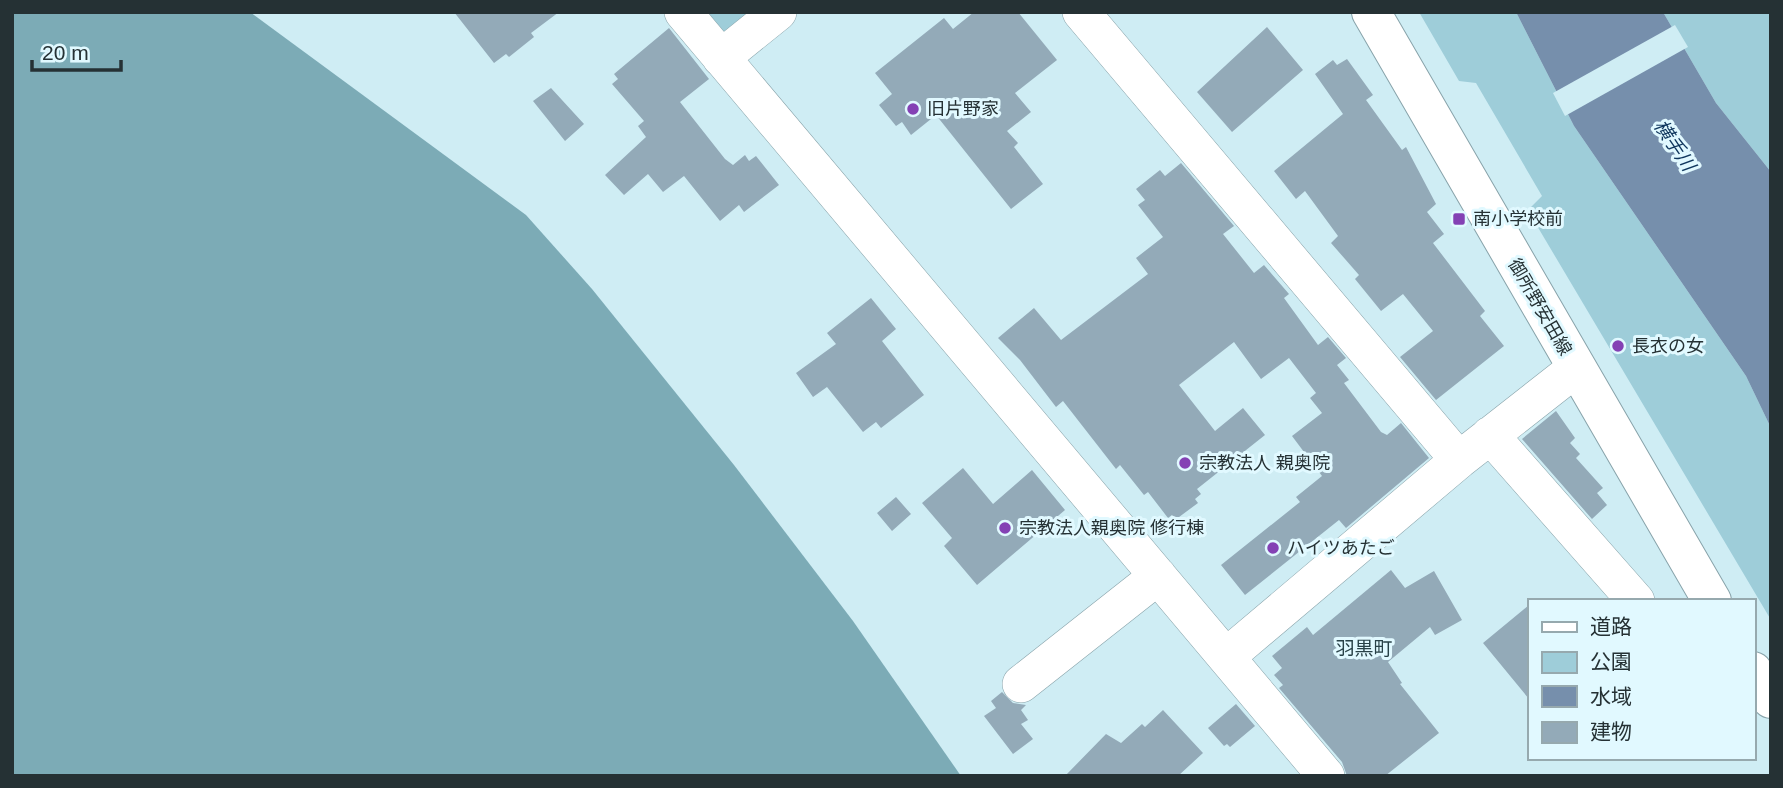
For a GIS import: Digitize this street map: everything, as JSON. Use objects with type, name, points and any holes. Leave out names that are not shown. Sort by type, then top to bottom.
[{"type":"main road","name":"御所野安田線","points":[[1371,12],[1575,369],[1711,599]]},
{"type":"main road","points":[[1755,674],[1771,699]]},
{"type":"street","points":[[683,12],[1326,776]]},
{"type":"street","points":[[721,58],[778,12]]},
{"type":"street","points":[[1081,12],[1459,460]]},
{"type":"street","points":[[1226,657],[1459,460],[1575,369]]},
{"type":"street","points":[[1490,435],[1634,599]]},
{"type":"street","points":[[1020,684],[1158,576]]},
{"type":"green space","points":[[702,12],[753,12],[725,38]]},
{"type":"green space","points":[[1419,12],[1516,12],[1574,126],[1746,376],[1771,428],[1771,620],[1530,214],[1530,208],[1542,196],[1476,83],[1459,81]]},
{"type":"green space","points":[[1663,12],[1771,12],[1771,172],[1716,103]]},
{"type":"shaded area","points":[[12,12],[250,12],[526,215],[592,289],[734,465],[853,621],[961,776],[12,776]]},
{"type":"water","name":"横手川","points":[[1516,12],[1663,12],[1716,103],[1771,172],[1771,428],[1746,376],[1574,126]]},
{"type":"pier","points":[[1675,25],[1688,47],[1565,116],[1553,93]]},
{"type":"building","points":[[454,12],[559,12],[531,33],[534,37],[509,57],[506,54],[494,63]]},
{"type":"building","name":"旧片野家","points":[[974,12],[1018,12],[1057,60],[1015,93],[1031,112],[1007,131],[1018,143],[1014,147],[1043,184],[1011,209],[936,115],[911,135],[902,122],[896,126],[879,105],[892,94],[875,73],[944,18],[953,29]]},
{"type":"building","points":[[1267,27],[1303,70],[1232,132],[1197,92]]},
{"type":"building","points":[[669,28],[709,79],[680,102],[725,159],[733,165],[745,155],[749,161],[756,156],[779,185],[744,212],[739,205],[720,221],[684,176],[663,192],[648,174],[624,195],[605,175],[646,137],[638,126],[644,121],[612,84],[618,79],[614,74]]},
{"type":"building","points":[[1347,59],[1373,95],[1366,100],[1402,150],[1406,147],[1436,204],[1427,212],[1444,234],[1433,243],[1485,311],[1480,316],[1504,346],[1436,400],[1400,357],[1433,331],[1403,294],[1381,311],[1355,279],[1359,275],[1331,243],[1338,236],[1305,191],[1296,199],[1274,171],[1343,114],[1315,74],[1333,60],[1337,65]]},
{"type":"building","points":[[551,88],[584,124],[565,141],[533,101]]},
{"type":"building","points":[[1181,163],[1234,226],[1223,234],[1254,273],[1264,265],[1289,294],[1284,298],[1318,345],[1328,337],[1346,358],[1337,365],[1349,380],[1344,383],[1381,432],[1387,435],[1401,423],[1429,458],[1346,528],[1339,520],[1245,595],[1221,565],[1300,502],[1296,497],[1322,476],[1292,436],[1322,413],[1310,398],[1316,393],[1289,358],[1261,379],[1234,342],[1179,385],[1215,431],[1243,408],[1265,435],[1197,489],[1201,494],[1195,499],[1198,503],[1175,520],[1172,515],[1168,518],[1148,492],[1144,495],[1120,465],[1116,469],[1063,401],[1056,407],[1020,360],[998,338],[1034,308],[1061,340],[1148,274],[1136,258],[1163,237],[1138,205],[1145,200],[1136,189],[1160,170],[1165,176]]},
{"type":"building","points":[[871,298],[896,329],[882,341],[924,395],[881,428],[876,422],[863,432],[827,387],[813,397],[796,373],[836,344],[827,333]]},
{"type":"building","points":[[1556,411],[1575,438],[1570,443],[1580,454],[1576,458],[1603,488],[1597,493],[1607,505],[1592,519],[1522,439]]},
{"type":"building","name":"宗教法人親奥院 修行棟","points":[[963,468],[993,504],[1032,470],[1065,510],[977,585],[944,546],[952,538],[922,503]]},
{"type":"building","points":[[896,497],[911,514],[892,531],[877,513]]},
{"type":"building","points":[[1391,570],[1405,588],[1434,571],[1462,620],[1435,635],[1430,627],[1388,662],[1402,683],[1400,684],[1439,733],[1385,776],[1347,776],[1342,762],[1279,688],[1283,685],[1274,675],[1282,668],[1272,656],[1307,627],[1313,635]]},
{"type":"building","points":[[1528,606],[1528,698],[1483,643]]},
{"type":"building","points":[[1002,692],[1013,703],[1026,705],[1021,710],[1028,720],[1021,724],[1033,739],[1013,754],[984,716],[996,708],[991,701]]},
{"type":"building","points":[[1236,704],[1255,726],[1230,747],[1227,744],[1224,746],[1208,728]]},
{"type":"building","points":[[1163,710],[1203,753],[1178,776],[1065,776],[1106,734],[1121,743],[1142,724],[1145,727]]},
{"type":"place","name":"旧片野家","points":[[913,109]]},
{"type":"place","name":"南小学校前","points":[[1459,219]]},
{"type":"place","name":"長衣の女","points":[[1618,346]]},
{"type":"place","name":"宗教法人 親奥院","points":[[1185,463]]},
{"type":"place","name":"宗教法人親奥院 修行棟","points":[[1005,528]]},
{"type":"place","name":"ハイツあたご","points":[[1273,548]]},
{"type":"district","name":"羽黒町","points":[[1364,648]]}]
